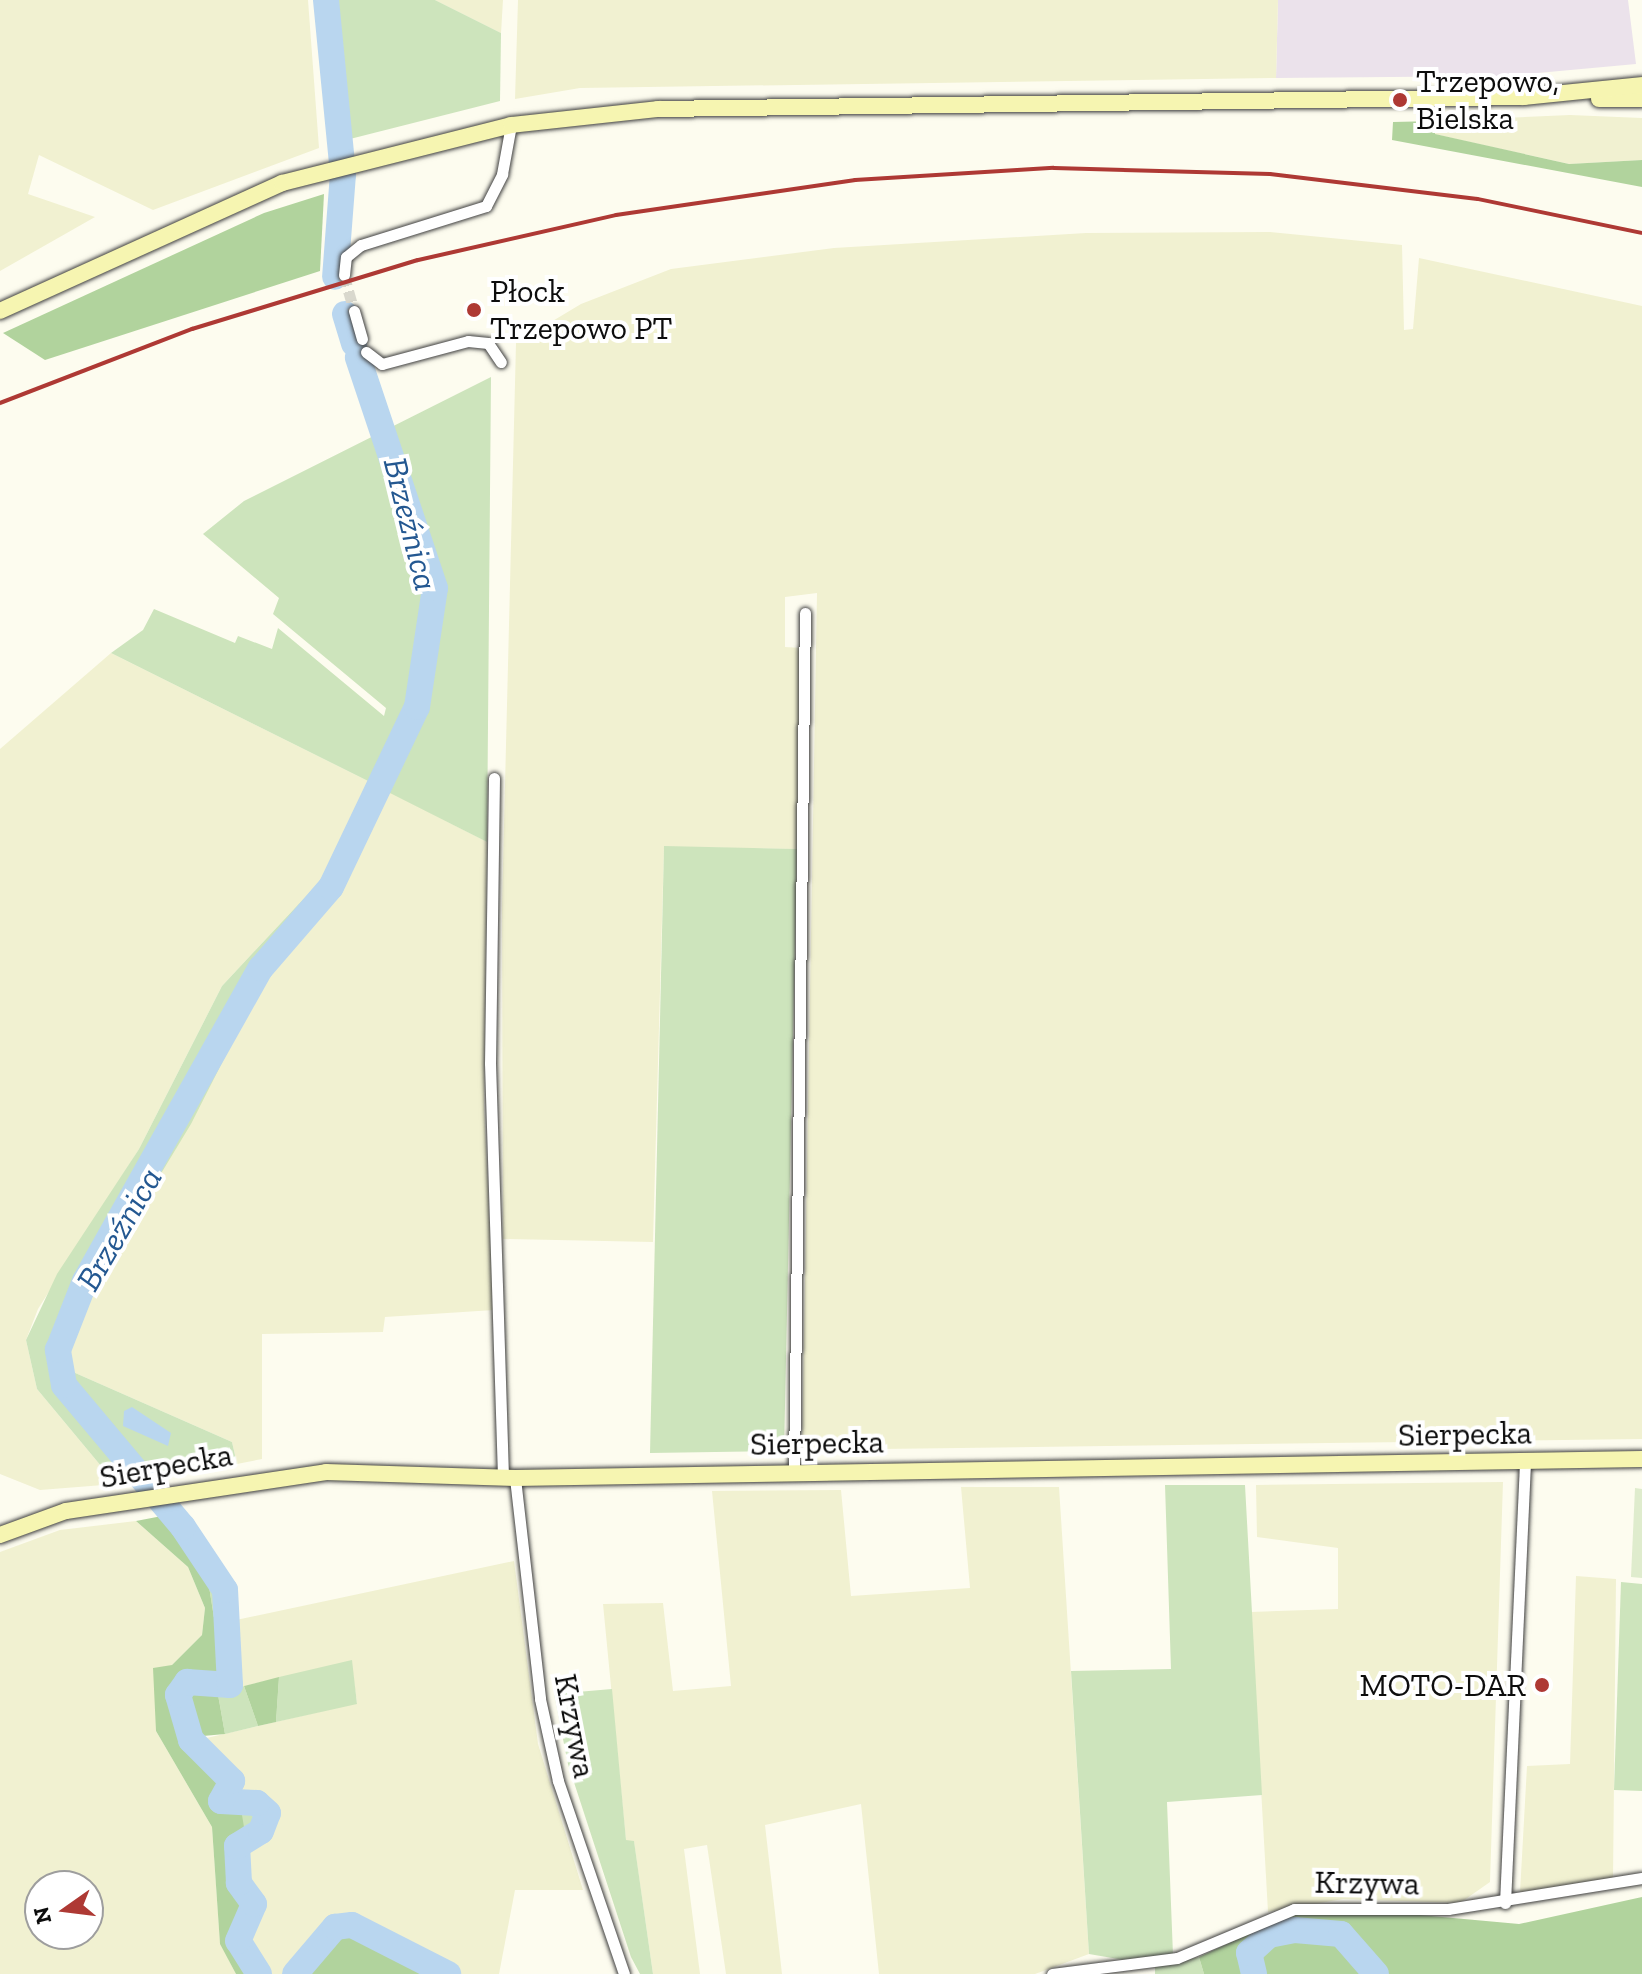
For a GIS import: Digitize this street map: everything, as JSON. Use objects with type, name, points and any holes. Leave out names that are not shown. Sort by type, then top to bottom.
[{"type":"main road","points":[[1578,96],[1642,85]]},
{"type":"main road","points":[[0,311],[177,226],[317,171],[511,125],[658,109],[1578,96],[1642,99]]},
{"type":"main road","name":"Sierpecka","points":[[1,1530],[112,1503],[326,1472],[509,1478],[1642,1459]]},
{"type":"street","points":[[344,275],[346,257],[361,245],[486,206],[502,174],[511,125]]},
{"type":"street","points":[[354,311],[362,339]]},
{"type":"street","points":[[366,352],[382,364],[468,341],[488,343],[501,362]]},
{"type":"street","points":[[794,1471],[805,613]]},
{"type":"street","name":"Krzywa","points":[[494,778],[490,1063],[509,1478],[540,1699],[558,1781],[624,1974]]},
{"type":"street","points":[[1505,1903],[1525,1461]]},
{"type":"street","name":"Krzywa","points":[[1052,1974],[1177,1958],[1294,1909],[1505,1903],[1642,1878]]},
{"type":"shaded area","points":[[1278,0],[1628,0],[1636,64],[1505,76],[1276,78]]},
{"type":"green space","points":[[0,0],[308,0],[319,148],[153,210],[39,155],[28,194],[95,217],[0,271]]},
{"type":"green space","points":[[331,0],[435,0],[501,33],[500,101],[346,140]]},
{"type":"green space","points":[[435,0],[503,0],[501,33]]},
{"type":"green space","points":[[518,0],[1278,0],[1276,78],[580,88],[515,99]]},
{"type":"green space","points":[[1570,115],[1642,118],[1642,160],[1569,164],[1434,134],[1435,121]]},
{"type":"green space","points":[[1435,121],[1435,134],[1569,164],[1642,160],[1642,187],[1392,140],[1393,122]]},
{"type":"green space","points":[[324,194],[320,271],[45,360],[3,333],[264,213]]},
{"type":"green space","points":[[1270,232],[1402,245],[1404,330],[1413,329],[1419,258],[1642,306],[1642,1439],[802,1450],[817,593],[785,597],[785,647],[802,648],[797,849],[664,847],[653,1242],[503,1239],[502,906],[516,343],[581,304],[671,269],[834,248],[1086,233]]},
{"type":"green space","points":[[491,377],[487,842],[388,792],[344,878],[266,976],[191,1124],[102,1271],[68,1349],[73,1372],[232,1442],[237,1464],[116,1484],[37,1389],[26,1340],[57,1274],[139,1149],[222,986],[322,879],[372,783],[111,653],[143,630],[154,609],[235,643],[238,636],[272,649],[278,628],[384,716],[386,708],[273,614],[279,598],[203,534],[244,501]]},
{"type":"green space","points":[[111,653],[372,783],[322,879],[222,986],[139,1149],[38,1309],[26,1340],[37,1389],[116,1484],[40,1490],[0,1474],[0,749]]},
{"type":"green space","points":[[388,791],[487,842],[484,1107],[494,1310],[385,1317],[383,1332],[262,1334],[262,1459],[237,1464],[232,1442],[73,1372],[68,1349],[102,1271],[266,976],[344,878]]},
{"type":"green space","points":[[664,846],[797,849],[784,1451],[650,1453]]},
{"type":"green space","points":[[1503,1482],[1490,1882],[1460,1903],[1343,1899],[1268,1912],[1251,1612],[1338,1609],[1338,1548],[1257,1537],[1256,1485]]},
{"type":"green space","points":[[1165,1485],[1245,1485],[1262,1795],[1167,1802],[1173,1955],[1124,1960],[1089,1954],[1071,1671],[1171,1669]]},
{"type":"green space","points":[[961,1487],[1059,1487],[1089,1954],[1035,1974],[879,1974],[861,1804],[765,1825],[782,1974],[726,1974],[707,1845],[684,1849],[700,1974],[653,1974],[634,1842],[626,1841],[603,1604],[663,1603],[673,1691],[731,1686],[712,1491],[841,1490],[851,1596],[970,1588]]},
{"type":"green space","points":[[1635,1488],[1642,1489],[1642,1578],[1631,1577]]},
{"type":"green space","points":[[162,1516],[207,1574],[225,1686],[188,1679],[174,1693],[190,1743],[221,1767],[229,1786],[216,1800],[241,1809],[245,1833],[234,1845],[235,1881],[250,1905],[234,1938],[257,1974],[236,1974],[220,1944],[212,1827],[156,1731],[153,1668],[172,1665],[202,1635],[205,1608],[188,1567],[136,1521]]},
{"type":"green space","points":[[136,1521],[188,1567],[205,1608],[202,1635],[172,1665],[156,1731],[212,1827],[220,1943],[236,1974],[0,1974],[0,1552],[60,1530]]},
{"type":"green space","points":[[514,1561],[538,1744],[583,1890],[515,1890],[499,1974],[454,1974],[351,1922],[334,1925],[291,1974],[263,1974],[241,1940],[258,1903],[242,1879],[239,1845],[264,1834],[273,1811],[256,1798],[223,1798],[235,1780],[198,1740],[357,1703],[351,1661],[232,1689],[236,1620]]},
{"type":"green space","points":[[207,1574],[221,1591],[227,1623],[225,1686]]},
{"type":"green space","points":[[1576,1576],[1616,1579],[1613,1881],[1520,1892],[1527,1766],[1570,1764]]},
{"type":"green space","points":[[1621,1582],[1642,1584],[1642,1791],[1614,1790]]},
{"type":"green space","points":[[352,1660],[357,1704],[276,1722],[279,1677]]},
{"type":"green space","points":[[279,1677],[276,1722],[258,1726],[244,1686]]},
{"type":"green space","points":[[197,1683],[217,1689],[225,1734],[192,1737],[182,1697]]},
{"type":"green space","points":[[244,1686],[258,1726],[225,1734],[217,1689],[227,1694]]},
{"type":"green space","points":[[612,1689],[626,1840],[634,1841],[653,1974],[640,1974],[631,1957],[568,1764],[554,1694]]},
{"type":"green space","points":[[253,1807],[262,1810],[265,1819],[262,1828],[253,1831],[244,1828],[241,1819],[244,1810]]},
{"type":"green space","points":[[1642,1897],[1642,1974],[1380,1974],[1332,1926],[1265,1934],[1244,1952],[1250,1974],[1204,1974],[1199,1957],[1291,1914],[1343,1908],[1519,1924]]},
{"type":"green space","points":[[348,1928],[419,1957],[445,1974],[299,1974],[326,1952],[336,1930]]},
{"type":"green space","points":[[1285,1934],[1341,1939],[1373,1974],[1258,1974],[1255,1955]]},
{"type":"green space","points":[[1199,1957],[1204,1974],[1155,1974],[1155,1967]]},
{"type":"water","points":[[132,1407],[171,1433],[168,1446],[123,1426],[124,1411]]},
{"type":"waterway","name":"Brzeźnica","points":[[326,0],[343,174],[335,277]]},
{"type":"waterway","name":"Brzeźnica","points":[[345,314],[354,344]]},
{"type":"waterway","name":"Brzeźnica","points":[[259,1974],[238,1941],[254,1904],[239,1883],[237,1846],[261,1831],[268,1813],[257,1803],[221,1801],[232,1781],[191,1740],[178,1695],[187,1682],[230,1685],[225,1590],[183,1527],[64,1385],[58,1350],[85,1281],[261,968],[331,887],[417,707],[435,588],[358,358]]},
{"type":"waterway","name":"Brzeźnica","points":[[295,1974],[335,1927],[352,1925],[448,1974]]},
{"type":"waterway","name":"Brzeźnica","points":[[1254,1974],[1249,1953],[1269,1935],[1295,1930],[1341,1934],[1376,1974]]},
{"type":"tunnel","points":[[344,275],[354,311]]},
{"type":"railway","points":[[0,403],[192,329],[418,260],[616,215],[855,180],[1054,168],[1270,174],[1478,199],[1642,233]]},
{"type":"place","name":"Trzepowo, Bielska","points":[[1400,100]]},
{"type":"place","name":"Płock Trzepowo PT","points":[[474,310]]},
{"type":"place","name":"MOTO-DAR","points":[[1542,1685]]}]
